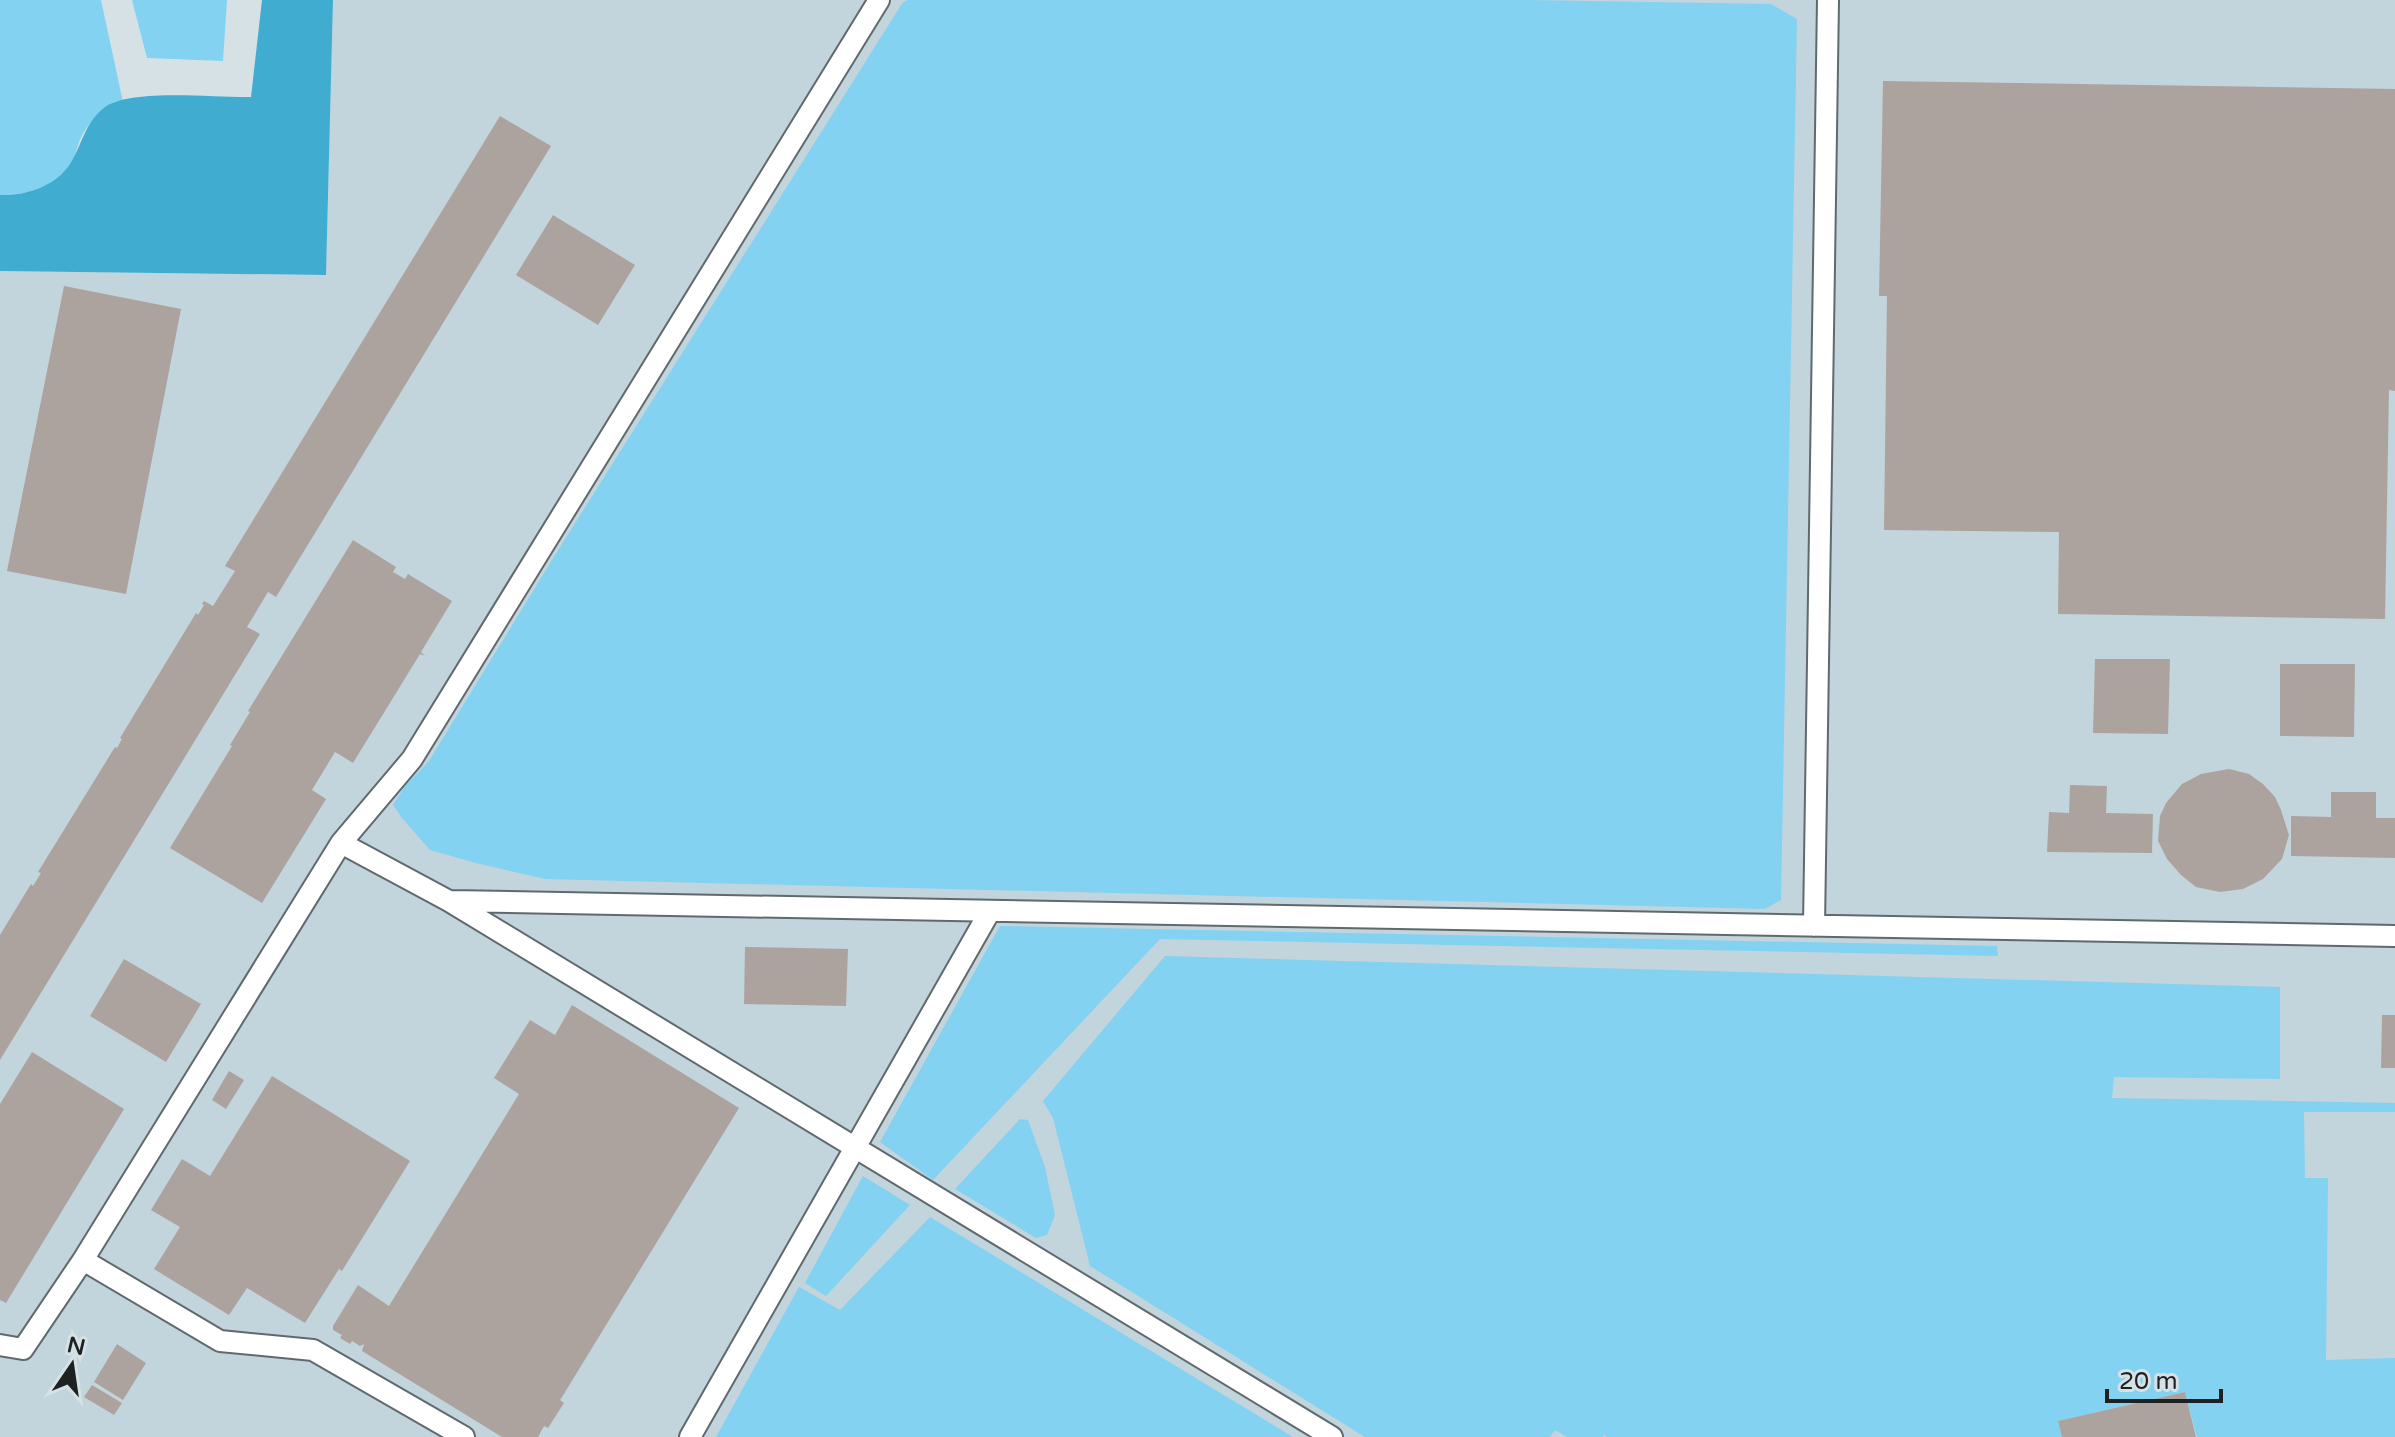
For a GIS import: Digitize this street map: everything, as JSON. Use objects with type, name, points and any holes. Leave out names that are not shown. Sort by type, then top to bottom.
[{"type":"lane","points":[[0,1345],[23,1349],[83,1260],[341,843],[412,759],[879,0]]},
{"type":"lane","points":[[1814,926],[1828,0]]},
{"type":"lane","points":[[341,843],[449,901],[1332,1437]]},
{"type":"lane","points":[[449,901],[2395,936]]},
{"type":"lane","points":[[690,1437],[990,911]]},
{"type":"lane","points":[[83,1260],[220,1341],[313,1350],[464,1437]]},
{"type":"shaded area","points":[[0,0],[101,0],[123,102],[106,109],[92,121],[82,135],[72,162],[59,177],[41,188],[10,195],[0,195]]},
{"type":"shaded area","points":[[132,0],[227,0],[223,61],[147,58]]},
{"type":"shaded area","points":[[262,0],[333,0],[326,275],[0,271],[0,195],[20,194],[40,188],[57,178],[70,164],[84,134],[105,107],[118,101],[154,96],[251,97]]},
{"type":"shaded area","points":[[333,0],[2395,0],[2395,1437],[0,1437],[0,271],[326,275]]},
{"type":"shaded area","points":[[1528,0],[1771,4],[1797,19],[1781,900],[1765,909],[545,879],[430,850],[393,805],[405,786],[429,761],[903,2]]},
{"type":"shaded area","points":[[1000,926],[1997,946],[1998,956],[1160,939],[933,1180],[880,1142]]},
{"type":"shaded area","points":[[1165,956],[2280,987],[2280,1079],[2114,1077],[2112,1098],[2395,1103],[2395,1112],[2304,1112],[2305,1178],[2328,1178],[2326,1360],[2395,1358],[2395,1437],[2197,1437],[2185,1392],[2058,1421],[2062,1437],[1567,1437],[1555,1430],[1550,1437],[1365,1437],[1090,1266],[1053,1118],[1043,1101]]},
{"type":"shaded area","points":[[1020,1119],[1028,1120],[1045,1167],[1055,1215],[1047,1235],[1036,1238],[955,1189]]},
{"type":"shaded area","points":[[863,1176],[910,1205],[826,1296],[805,1283]]},
{"type":"shaded area","points":[[930,1217],[1293,1437],[716,1437],[799,1287],[840,1310]]},
{"type":"building","points":[[1883,81],[2395,89],[2395,391],[2389,390],[2385,619],[2058,614],[2059,532],[1884,530],[1887,296],[1879,296]]},
{"type":"building","points":[[500,116],[551,146],[276,597],[268,592],[247,627],[260,634],[0,1060],[0,935],[41,873],[38,872],[117,748],[120,738],[196,613],[198,615],[204,601],[213,606],[235,571],[225,566]]},
{"type":"building","points":[[553,215],[635,265],[598,325],[516,275]]},
{"type":"building","points":[[64,286],[181,309],[126,594],[7,571]]},
{"type":"building","points":[[353,540],[396,567],[393,572],[405,579],[408,574],[452,601],[421,652],[425,656],[420,654],[353,763],[335,752],[312,790],[326,799],[262,903],[170,848],[232,746],[248,711]]},
{"type":"building","points":[[2095,659],[2170,659],[2168,734],[2093,733]]},
{"type":"building","points":[[2280,664],[2355,664],[2354,737],[2280,736]]},
{"type":"building","points":[[2229,769],[2249,774],[2275,797],[2289,835],[2282,859],[2263,879],[2243,889],[2220,892],[2196,887],[2181,875],[2167,859],[2158,841],[2160,816],[2166,803],[2182,784],[2201,774]]},
{"type":"building","points":[[2070,785],[2107,786],[2106,813],[2153,814],[2152,853],[2047,852],[2049,812],[2069,813]]},
{"type":"building","points":[[2331,792],[2376,792],[2376,818],[2395,818],[2395,858],[2291,856],[2291,816],[2331,817]]},
{"type":"building","points":[[745,947],[848,949],[846,1006],[744,1004]]},
{"type":"building","points":[[124,959],[201,1004],[166,1062],[90,1016]]},
{"type":"building","points":[[572,1005],[739,1108],[560,1400],[564,1403],[548,1428],[544,1426],[538,1437],[502,1437],[362,1351],[364,1344],[360,1346],[352,1341],[350,1344],[340,1338],[342,1335],[333,1330],[333,1326],[358,1285],[389,1306],[519,1094],[494,1078],[530,1020],[555,1035]]},
{"type":"building","points":[[2382,1015],[2395,1015],[2395,1068],[2381,1068]]},
{"type":"building","points":[[32,1052],[124,1109],[6,1303],[0,1300],[0,1104]]},
{"type":"building","points":[[229,1071],[244,1080],[226,1109],[212,1100]]},
{"type":"building","points":[[272,1076],[410,1161],[342,1271],[339,1269],[305,1323],[247,1288],[229,1315],[154,1269],[180,1227],[151,1210],[182,1159],[210,1176]]},
{"type":"building","points":[[117,1344],[146,1363],[123,1400],[94,1382]]},
{"type":"building","points":[[92,1385],[122,1403],[114,1415],[84,1397]]},
{"type":"building","points":[[2185,1392],[2196,1437],[2062,1437],[2058,1421]]}]
